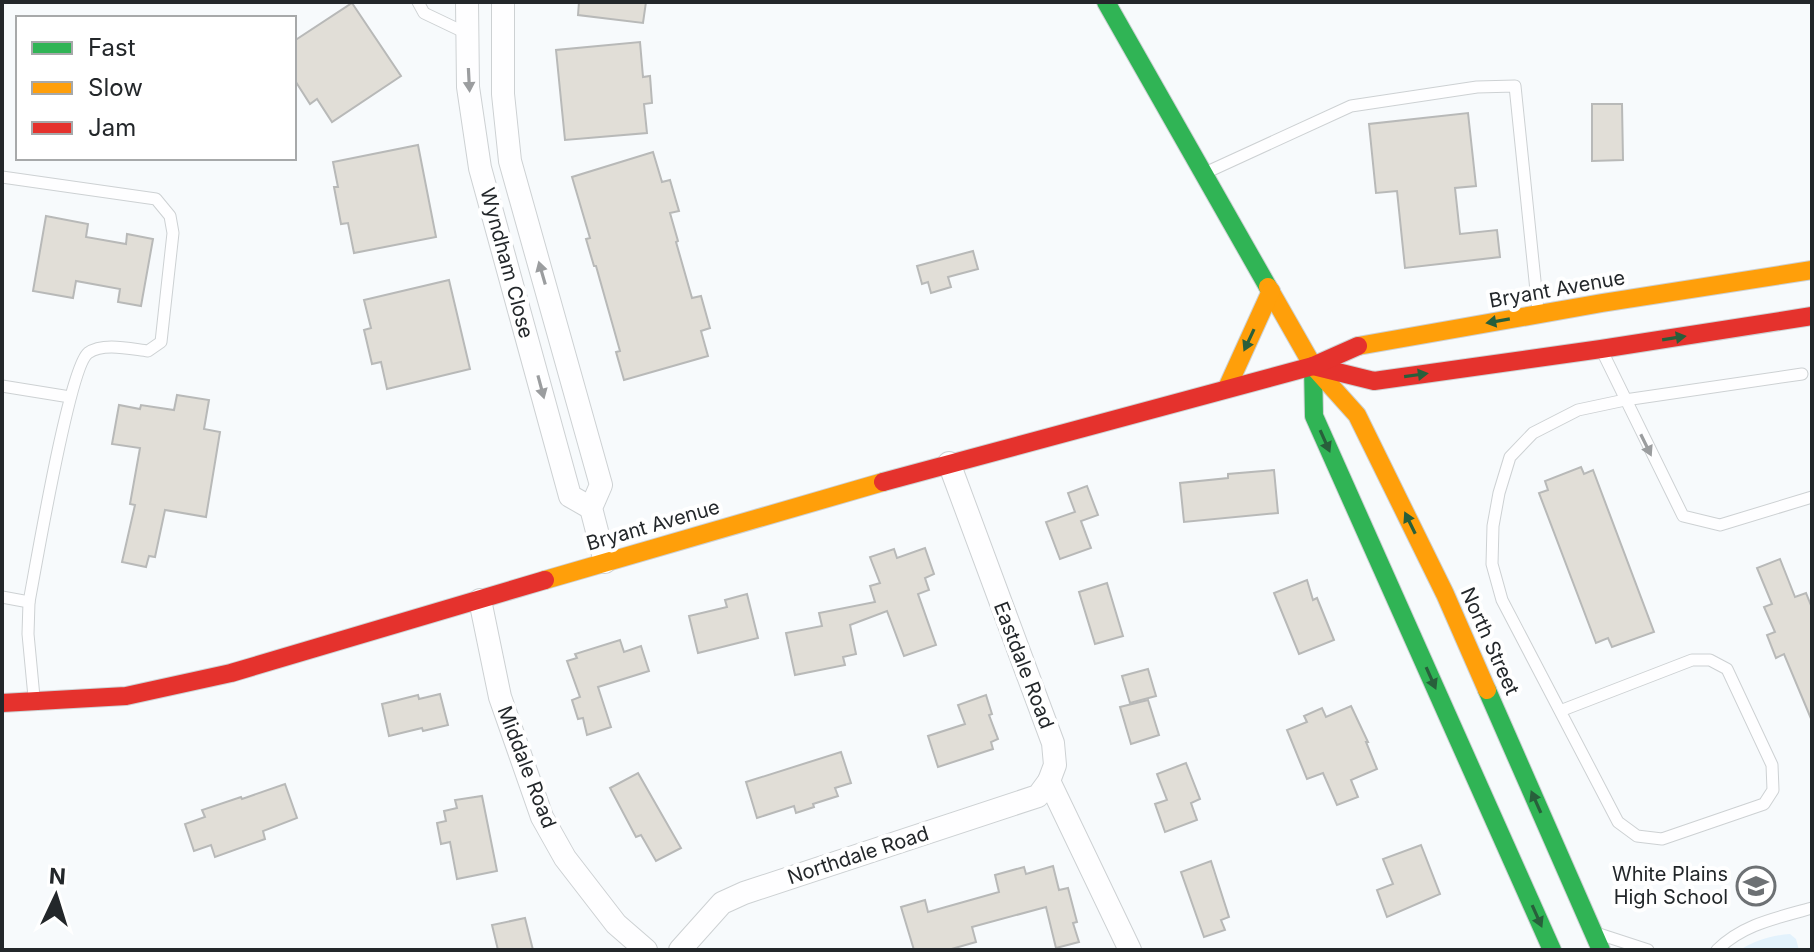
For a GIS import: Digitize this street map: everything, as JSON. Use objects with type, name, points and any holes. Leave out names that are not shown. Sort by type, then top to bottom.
[{"type":"main road","name":"North Street","points":[[1106,2],[1313,366],[1357,415],[1445,594],[1597,941]]},
{"type":"main road","name":"Bryant Avenue","points":[[2,703],[126,696],[216,676],[949,463],[1313,366],[1363,344],[1812,270]]},
{"type":"main road","points":[[1227,388],[1271,291]]},
{"type":"main road","name":"Bryant Avenue","points":[[1313,366],[1374,381],[1812,316]]},
{"type":"main road","name":"North Street","points":[[1313,366],[1314,416],[1552,950]]},
{"type":"street","name":"Wyndham Close","points":[[467,2],[468,87],[480,168],[570,496],[591,508]]},
{"type":"street","name":"Wyndham Close","points":[[503,2],[503,94],[510,161],[601,485],[591,508],[605,562]]},
{"type":"street","points":[[480,168],[510,161]]},
{"type":"street","name":"Eastdale Road","points":[[949,463],[1053,743],[1055,765],[1049,781]]},
{"type":"street","name":"Middale Road","points":[[480,600],[500,697],[542,817],[565,858],[607,913],[646,950]]},
{"type":"street","points":[[1049,781],[1130,950]]},
{"type":"street","name":"Northdale Road","points":[[680,950],[722,903],[1038,796],[1049,781]]},
{"type":"lane","points":[[418,2],[424,13],[468,34]]},
{"type":"lane","points":[[1205,173],[1351,106],[1477,87],[1515,86],[1539,314]]},
{"type":"lane","points":[[2,177],[156,199],[170,216],[173,233],[161,342],[148,351],[113,347],[92,350],[84,357],[70,397],[29,602],[28,634],[35,702]]},
{"type":"lane","points":[[1601,349],[1683,516],[1720,525],[1812,497]]},
{"type":"lane","points":[[1560,711],[1692,660],[1710,660],[1727,669],[1772,765],[1773,790],[1764,804],[1662,839],[1637,836],[1618,822],[1560,711],[1502,600],[1492,564],[1493,526],[1510,457],[1533,433],[1578,410],[1625,400],[1802,374]]},
{"type":"lane","points":[[2,386],[70,397]]},
{"type":"lane","points":[[2,597],[29,602]]},
{"type":"lane","points":[[1717,950],[1730,937],[1751,925],[1812,908]]},
{"type":"lane","points":[[1597,941],[1648,950]]},
{"type":"shaded area","points":[[1790,934],[1796,939],[1799,950],[1740,950],[1764,939]]},
{"type":"building","points":[[579,2],[646,2],[643,23],[578,15]]},
{"type":"building","points":[[352,3],[401,76],[332,122],[317,99],[310,104],[296,82],[296,40]]},
{"type":"building","points":[[640,42],[643,77],[650,76],[652,103],[644,104],[647,133],[565,140],[556,50]]},
{"type":"building","points":[[1592,104],[1622,104],[1623,160],[1592,161]]},
{"type":"building","points":[[1468,113],[1476,186],[1455,188],[1460,234],[1497,230],[1500,257],[1405,268],[1397,191],[1376,193],[1369,124]]},
{"type":"building","points":[[418,145],[436,237],[354,253],[348,223],[341,224],[333,162]]},
{"type":"building","points":[[653,152],[662,182],[670,180],[679,211],[670,213],[692,298],[701,296],[710,328],[701,331],[708,356],[624,380],[616,352],[620,351],[586,239],[590,238],[572,177]]},
{"type":"building","points":[[46,216],[88,224],[86,237],[126,244],[127,234],[153,239],[141,306],[118,302],[120,289],[76,281],[73,298],[33,291]]},
{"type":"building","points":[[973,251],[978,269],[948,277],[951,287],[931,293],[928,282],[922,284],[917,266]]},
{"type":"building","points":[[449,280],[470,369],[387,389],[381,362],[372,364],[364,330],[371,328],[364,300]]},
{"type":"building","points":[[177,395],[209,400],[204,429],[220,432],[206,517],[165,510],[155,557],[149,556],[146,567],[122,562],[135,505],[130,504],[140,448],[112,444],[119,405],[174,410]]},
{"type":"building","points":[[1581,467],[1584,474],[1593,470],[1654,632],[1612,647],[1608,638],[1596,643],[1539,493],[1548,490],[1545,481]]},
{"type":"building","points":[[1274,470],[1278,513],[1184,522],[1180,483]]},
{"type":"building","points":[[1087,486],[1098,515],[1081,521],[1091,548],[1060,559],[1046,522],[1075,512],[1068,493]]},
{"type":"building","points":[[925,548],[934,574],[925,578],[929,590],[918,594],[936,645],[904,656],[887,611],[850,625],[856,654],[843,657],[845,665],[795,675],[786,633],[822,626],[819,613],[875,602],[870,586],[880,583],[870,557],[894,549],[897,558]]},
{"type":"building","points":[[1780,559],[1795,597],[1806,593],[1812,608],[1812,721],[1784,654],[1776,658],[1767,635],[1775,632],[1764,607],[1772,604],[1757,568]]},
{"type":"building","points":[[1307,580],[1313,600],[1317,598],[1334,640],[1299,654],[1274,593]]},
{"type":"building","points":[[1107,583],[1123,636],[1095,644],[1079,592]]},
{"type":"building","points":[[747,594],[758,638],[698,653],[689,616],[727,607],[725,600]]},
{"type":"building","points":[[620,640],[624,652],[641,646],[649,671],[598,687],[611,727],[587,735],[583,718],[578,719],[572,700],[580,697],[567,661],[577,658],[575,654]]},
{"type":"building","points":[[1148,669],[1156,696],[1130,703],[1122,676]]},
{"type":"building","points":[[440,694],[448,725],[389,736],[382,704],[418,695],[419,699]]},
{"type":"building","points":[[986,695],[998,739],[991,742],[993,749],[938,767],[928,736],[965,724],[958,705]]},
{"type":"building","points":[[1148,700],[1159,735],[1131,744],[1120,707]]},
{"type":"building","points":[[1351,706],[1377,769],[1351,780],[1358,797],[1337,805],[1323,773],[1307,779],[1287,730],[1307,722],[1304,716],[1322,708],[1326,717]]},
{"type":"building","points":[[841,752],[851,783],[835,788],[838,796],[796,813],[794,806],[757,818],[746,782]]},
{"type":"building","points":[[1186,763],[1200,799],[1191,803],[1197,820],[1165,832],[1155,804],[1167,800],[1157,774]]},
{"type":"building","points":[[638,773],[681,848],[656,861],[641,835],[636,837],[610,788]]},
{"type":"building","points":[[285,784],[297,818],[263,831],[265,839],[215,857],[211,845],[194,851],[185,824],[205,817],[202,810]]},
{"type":"building","points":[[482,796],[497,871],[457,879],[450,842],[441,844],[437,823],[446,821],[444,811],[457,808],[455,800]]},
{"type":"building","points":[[1421,845],[1440,894],[1387,917],[1377,890],[1393,884],[1383,859]]},
{"type":"building","points":[[1211,861],[1229,917],[1221,920],[1225,930],[1204,937],[1181,872]]},
{"type":"building","points":[[1053,866],[1059,890],[1068,888],[1079,942],[1056,948],[1046,907],[972,927],[976,942],[948,950],[914,950],[901,907],[925,900],[928,912],[999,892],[995,875],[1024,867],[1026,874]]},
{"type":"building","points":[[525,918],[533,950],[498,950],[492,925]]},
{"type":"traffic: fast","points":[[1106,2],[1268,287]]},
{"type":"traffic: fast","points":[[1313,366],[1314,416],[1552,950]]},
{"type":"traffic: fast","points":[[1487,690],[1601,950]]},
{"type":"traffic: slow","points":[[1358,346],[1812,270]]},
{"type":"traffic: slow","points":[[1268,287],[1313,366],[1357,415],[1445,594],[1487,690]]},
{"type":"traffic: slow","points":[[1227,388],[1271,291]]},
{"type":"traffic: slow","points":[[545,580],[883,482]]},
{"type":"traffic: jam","points":[[1313,366],[1374,381],[1812,316]]},
{"type":"traffic: jam","points":[[883,482],[1313,366],[1358,346]]},
{"type":"traffic: jam","points":[[2,703],[126,696],[231,673],[545,580]]},
{"type":"place","name":"White Plains High School","points":[[1756,886]]}]
